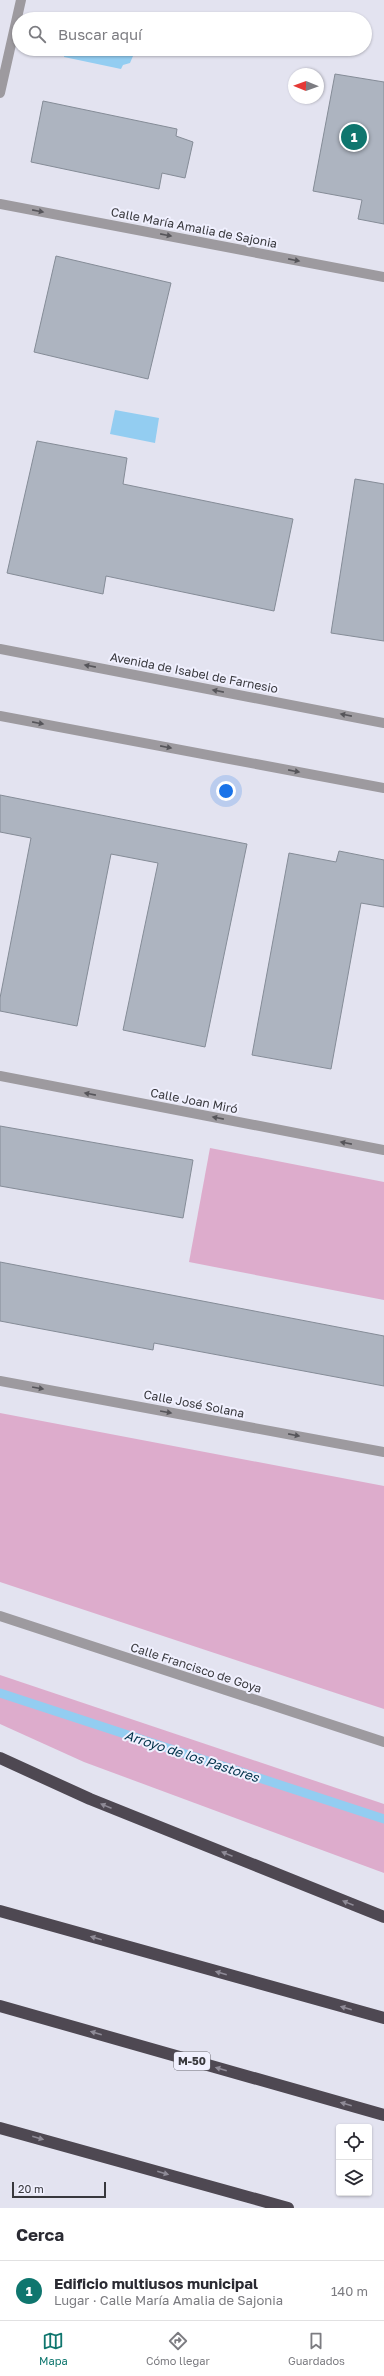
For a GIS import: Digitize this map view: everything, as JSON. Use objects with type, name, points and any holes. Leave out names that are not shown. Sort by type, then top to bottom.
[{"type":"highway","points":[[0,1758],[90,1799],[384,1917]]},
{"type":"highway","points":[[0,1911],[384,2018]]},
{"type":"highway","name":"M-50","points":[[0,2006],[384,2115]]},
{"type":"highway","points":[[0,2128],[288,2208]]},
{"type":"street","points":[[18,12],[21,0]]},
{"type":"street","points":[[0,93],[12,40]]},
{"type":"street","name":"Calle María Amalia de Sajonia","points":[[0,204],[384,277]]},
{"type":"street","name":"Avenida de Isabel de Farnesio","points":[[0,649],[384,723]]},
{"type":"street","points":[[0,716],[384,788]]},
{"type":"street","name":"Calle Joan Miró","points":[[0,1076],[384,1150]]},
{"type":"street","name":"Calle José Solana","points":[[0,1381],[384,1452]]},
{"type":"street","name":"Calle Francisco de Goya","points":[[0,1616],[384,1742]]},
{"type":"shaded area","points":[[210,1148],[384,1182],[384,1300],[189,1262]]},
{"type":"shaded area","points":[[0,1413],[384,1486],[384,1709],[0,1582]]},
{"type":"shaded area","points":[[0,1675],[384,1804],[384,1873],[84,1762],[0,1724]]},
{"type":"water","points":[[133,56],[130,63],[123,65],[121,69],[64,57]]},
{"type":"water","points":[[115,410],[159,418],[155,443],[110,434]]},
{"type":"building","points":[[335,74],[384,82],[384,224],[358,219],[362,200],[313,191]]},
{"type":"building","points":[[43,101],[177,129],[176,136],[193,142],[185,178],[162,173],[159,189],[31,162]]},
{"type":"building","points":[[56,256],[171,283],[148,379],[34,352]]},
{"type":"building","points":[[37,441],[127,458],[123,484],[293,519],[274,611],[106,576],[103,594],[7,573]]},
{"type":"building","points":[[355,479],[384,484],[384,641],[331,633]]},
{"type":"building","points":[[0,795],[247,844],[205,1047],[123,1030],[158,863],[111,854],[77,1026],[0,1011],[0,998],[31,838],[0,832]]},
{"type":"building","points":[[339,851],[384,860],[384,907],[361,903],[331,1069],[252,1055],[289,853],[336,862]]},
{"type":"building","points":[[0,1126],[193,1160],[183,1218],[0,1186]]},
{"type":"building","points":[[0,1262],[384,1336],[384,1386],[154,1343],[153,1350],[0,1321]]},
{"type":"waterway","name":"Arroyo de los Pastores","points":[[0,1693],[384,1819]]},
{"type":"place","name":"Edificio multiusos municipal","points":[[354,137]]}]
